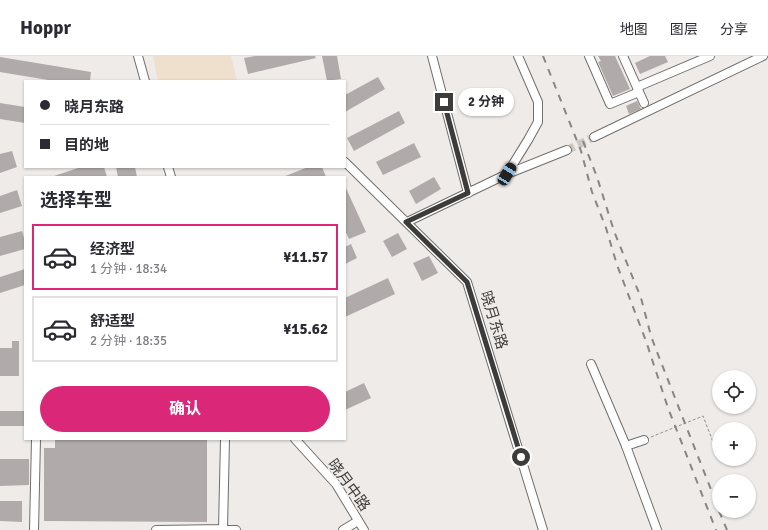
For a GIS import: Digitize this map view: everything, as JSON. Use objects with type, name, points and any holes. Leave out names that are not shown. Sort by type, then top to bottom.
[{"type":"street","points":[[138,56],[145,80]]},
{"type":"street","points":[[432,56],[468,193]]},
{"type":"street","points":[[507,174],[538,122],[538,102],[518,56]]},
{"type":"street","points":[[589,56],[610,104],[638,89],[710,56]]},
{"type":"street","points":[[623,56],[644,103]]},
{"type":"street","points":[[594,137],[763,56]]},
{"type":"street","points":[[406,222],[507,174],[567,150]]},
{"type":"street","name":"晓月东路","points":[[346,163],[467,282],[543,530]]},
{"type":"street","points":[[591,364],[626,446],[657,530]]},
{"type":"street","points":[[34,530],[36,440]]},
{"type":"street","points":[[223,530],[225,440]]},
{"type":"street","name":"晓月中路","points":[[296,440],[336,484],[364,530]]},
{"type":"street","points":[[626,446],[644,440]]},
{"type":"street","points":[[343,530],[358,521]]},
{"type":"street","points":[[156,530],[236,530]]},
{"type":"path","points":[[644,440],[703,416],[712,439]]},
{"type":"shaded area","points":[[153,56],[231,56],[237,80],[158,80]]},
{"type":"building","points":[[255,56],[315,56],[316,58],[248,74],[244,58]]},
{"type":"building","points":[[322,56],[337,56],[341,79],[327,80]]},
{"type":"building","points":[[598,56],[615,56],[630,89],[613,96],[598,62],[601,61]]},
{"type":"building","points":[[650,56],[665,56],[668,62],[640,74],[635,63]]},
{"type":"building","points":[[0,57],[91,72],[90,80],[48,80],[0,72]]},
{"type":"building","points":[[378,77],[385,89],[346,111],[346,94]]},
{"type":"building","points":[[637,101],[641,109],[629,114],[626,106]]},
{"type":"building","points":[[0,103],[24,107],[24,123],[0,119]]},
{"type":"building","points":[[399,111],[405,123],[354,151],[347,138]]},
{"type":"building","points":[[414,143],[421,157],[383,175],[376,162]]},
{"type":"building","points":[[12,151],[17,167],[0,173],[0,154]]},
{"type":"building","points":[[78,168],[104,168],[107,176],[54,176]]},
{"type":"building","points":[[116,168],[135,168],[137,176],[118,176]]},
{"type":"building","points":[[306,168],[322,168],[326,176],[286,176]]},
{"type":"building","points":[[434,177],[441,189],[416,204],[409,191]]},
{"type":"building","points":[[346,188],[366,232],[349,239],[346,232]]},
{"type":"building","points":[[17,190],[22,206],[0,213],[0,196]]},
{"type":"building","points":[[22,231],[24,238],[24,249],[0,256],[0,237]]},
{"type":"building","points":[[398,233],[407,249],[392,257],[383,241]]},
{"type":"building","points":[[351,244],[357,258],[346,264],[346,246]]},
{"type":"building","points":[[429,256],[438,273],[422,281],[413,263]]},
{"type":"building","points":[[24,269],[24,285],[0,293],[0,277]]},
{"type":"building","points":[[388,278],[395,294],[346,317],[346,298]]},
{"type":"building","points":[[12,341],[19,341],[19,376],[0,376],[0,348],[12,348]]},
{"type":"building","points":[[364,383],[371,398],[346,410],[346,392]]},
{"type":"building","points":[[0,411],[24,411],[24,426],[0,426]]},
{"type":"building","points":[[55,440],[207,440],[207,522],[44,521],[44,448],[55,448]]},
{"type":"building","points":[[0,459],[29,459],[29,485],[0,486]]},
{"type":"building","points":[[0,501],[22,501],[22,522],[0,521]]},
{"type":"tunnel","points":[[567,150],[594,137]]},
{"type":"railway","points":[[543,56],[581,151],[592,192],[606,228],[617,265],[646,341],[668,408],[716,530]]},
{"type":"railway","points":[[583,141],[597,177],[614,231],[641,298],[651,336],[712,492]]},
{"type":"railway","points":[[722,518],[727,530]]},
{"type":"route","points":[[444,102],[468,193],[406,222],[467,282],[521,457]]}]
